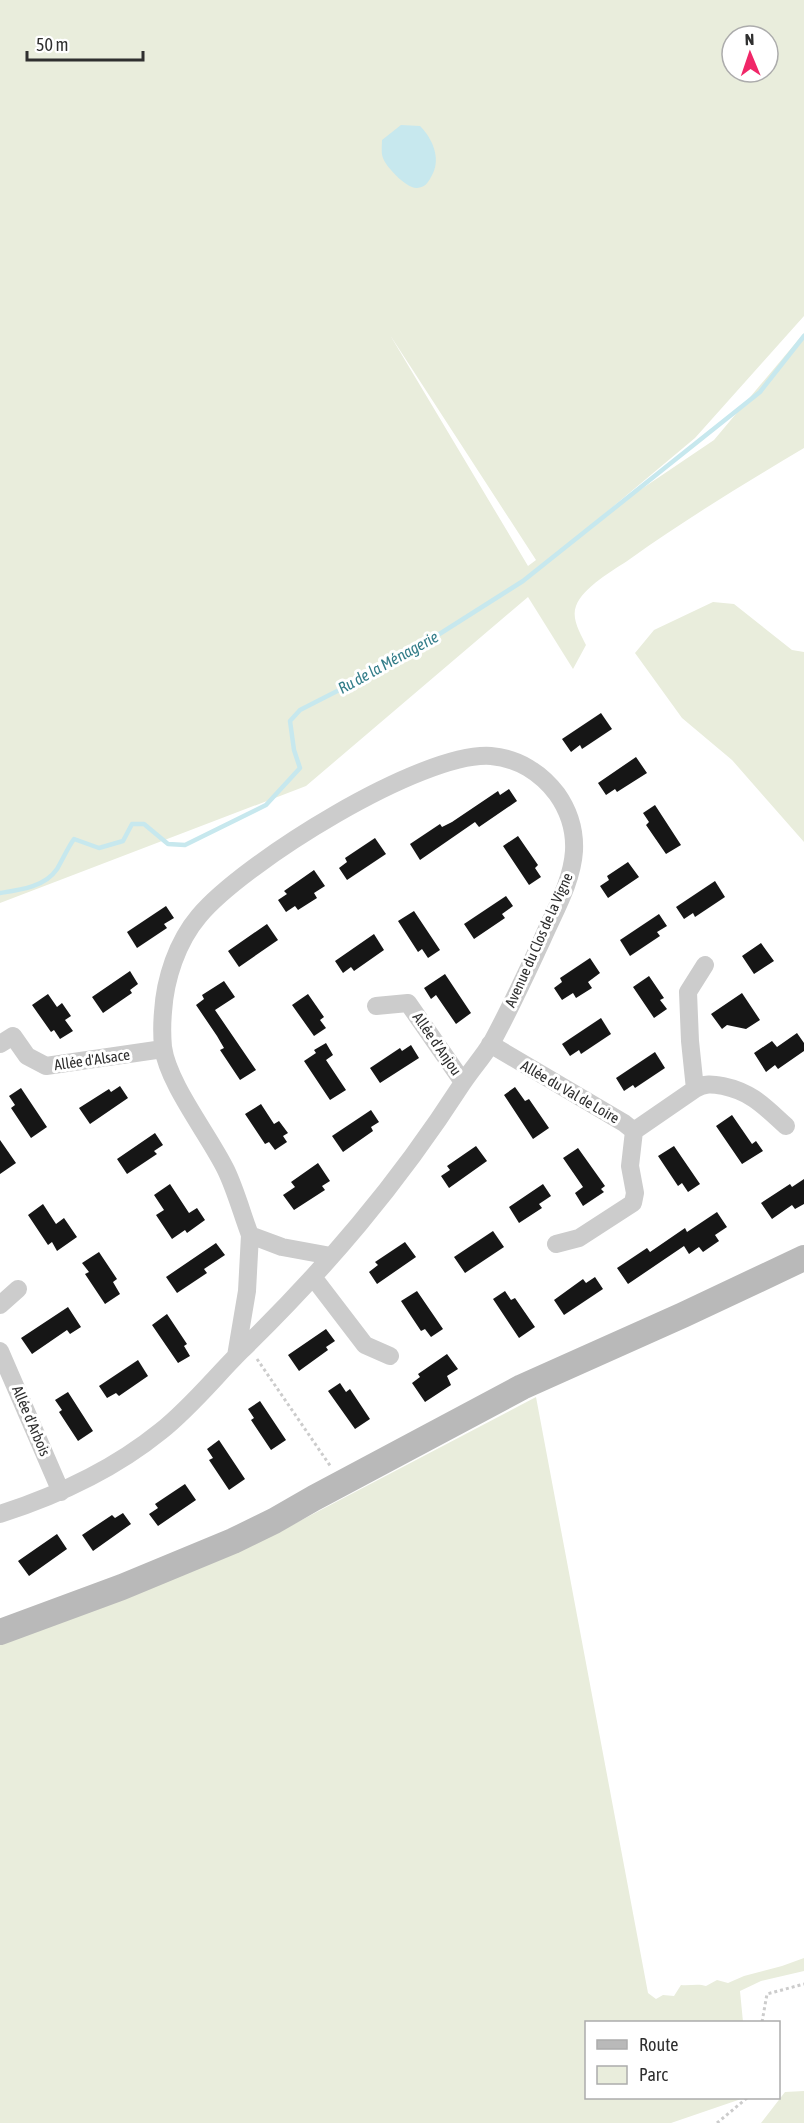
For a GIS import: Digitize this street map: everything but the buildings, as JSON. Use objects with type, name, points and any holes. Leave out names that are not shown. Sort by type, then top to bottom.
[{"type":"street","name":"Avenue du Clos de la Vigne","points":[[0,1514],[61,1492],[92,1477],[131,1454],[159,1433],[204,1393],[313,1277],[405,1169],[490,1044],[530,967],[566,886],[574,857],[573,828],[566,809],[545,780],[523,765],[490,756],[452,762],[370,796],[320,824],[239,878],[209,905],[184,937],[171,970],[163,1009],[163,1049],[175,1080],[227,1172],[250,1235],[242,1350]]},
{"type":"street","points":[[695,1089],[688,992],[705,965]]},
{"type":"street","name":"Allée d'Anjou","points":[[376,1006],[408,1003],[463,1082]]},
{"type":"street","name":"Allée d'Alsace","points":[[0,1044],[13,1036],[27,1056],[46,1066],[163,1049]]},
{"type":"street","name":"Allée du Val de Loire","points":[[490,1044],[634,1131],[630,1166],[635,1193],[633,1203],[579,1238],[556,1244]]},
{"type":"street","points":[[634,1131],[704,1084],[743,1091],[756,1099],[786,1126]]},
{"type":"street","points":[[250,1235],[291,1249],[331,1256]]},
{"type":"street","points":[[0,1632],[122,1587],[233,1541],[522,1388],[804,1258]]},
{"type":"street","points":[[313,1277],[365,1345],[390,1356]]},
{"type":"street","points":[[0,1305],[18,1289]]},
{"type":"street","name":"Allée d'Arbois","points":[[0,1351],[61,1492]]},
{"type":"path","points":[[242,1350],[336,1475]]},
{"type":"path","points":[[762,2021],[767,1994],[804,1984]]},
{"type":"path","points":[[717,2123],[745,2099]]},
{"type":"green space","points":[[0,0],[804,0],[804,316],[695,438],[603,515],[714,440],[804,333],[804,448],[673,530],[585,592],[576,606],[575,616],[586,645],[573,669],[528,597],[306,786],[0,903]],"holes":[[[390,335],[536,560],[528,566]]]},
{"type":"green space","points":[[713,602],[734,604],[792,650],[804,652],[804,842],[732,760],[682,718],[635,653],[654,630]]},
{"type":"green space","points":[[536,1397],[648,1993],[656,1999],[663,1995],[674,1996],[681,1985],[706,1986],[717,1980],[728,1983],[804,1958],[804,1971],[761,1981],[740,1991],[743,2021],[585,2021],[585,2099],[741,2099],[671,2123],[0,2123],[0,1640],[294,1524]]},
{"type":"green space","points":[[804,2091],[804,2123],[761,2123],[780,2099],[785,2092]]},
{"type":"water","points":[[401,125],[420,126],[432,143],[436,164],[424,186],[417,188],[408,185],[388,167],[382,156],[382,140]]},
{"type":"waterway","name":"Ru de la Ménagerie","points":[[0,893],[32,887],[46,880],[57,869],[74,839],[99,848],[123,841],[132,824],[144,824],[168,844],[185,845],[266,805],[300,768],[294,750],[290,721],[300,710],[400,659],[523,581],[760,392],[804,336]]}]
